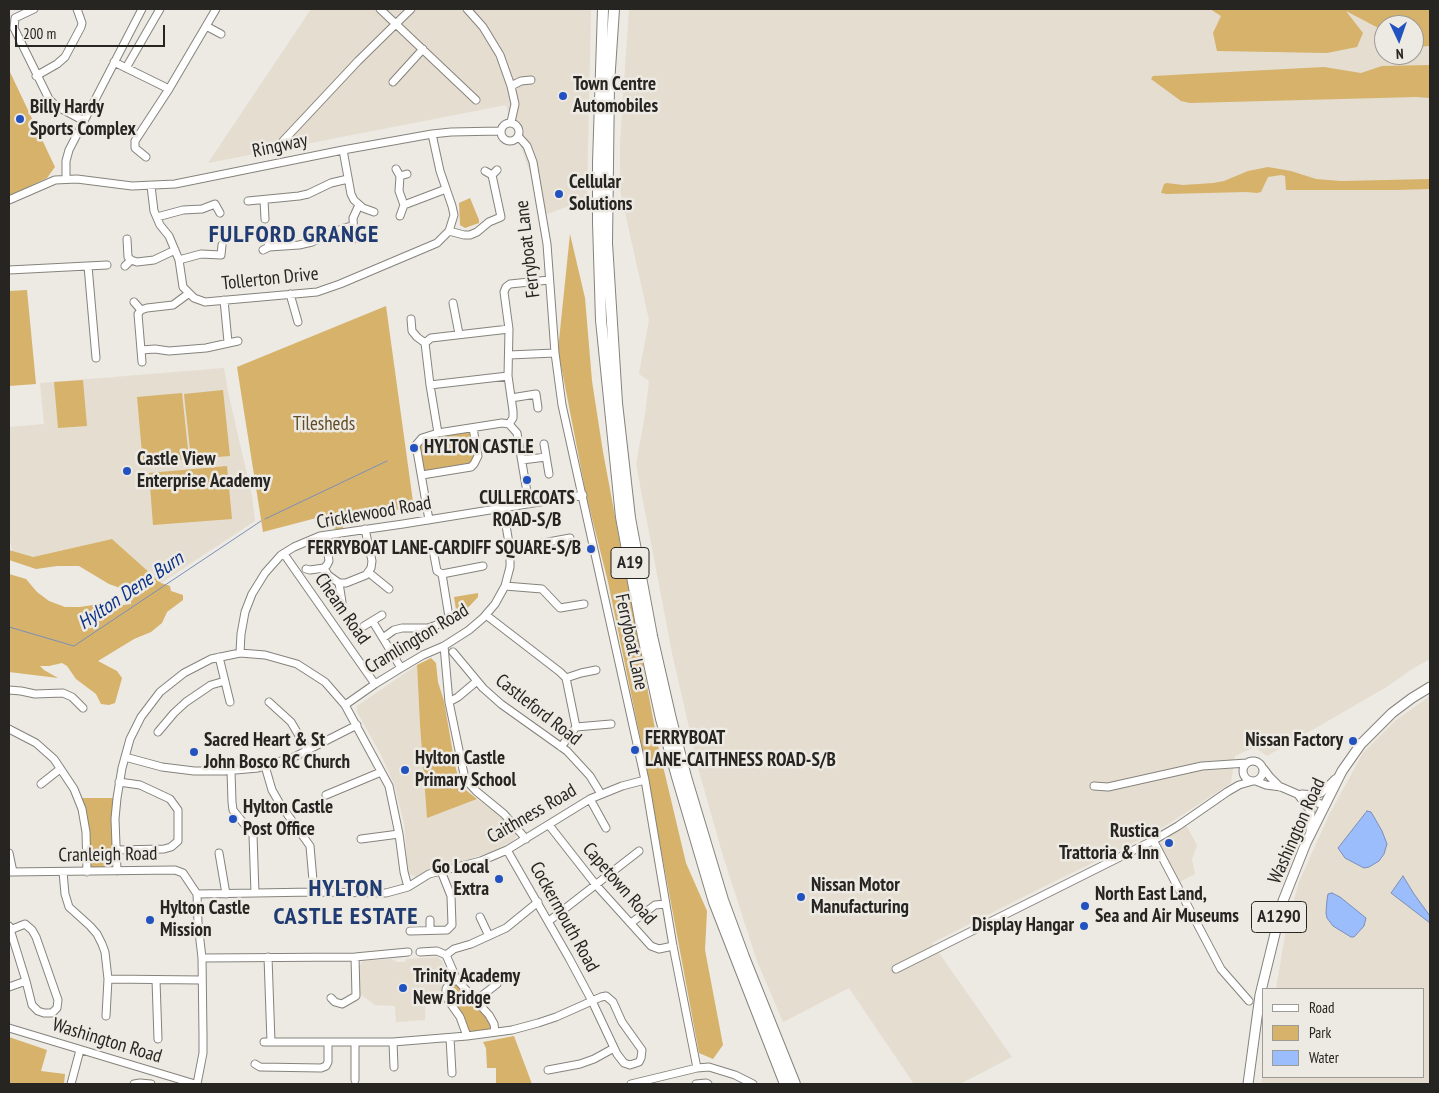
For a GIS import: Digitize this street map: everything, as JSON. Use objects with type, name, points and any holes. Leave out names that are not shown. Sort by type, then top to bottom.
[{"type":"highway","name":"A19","points":[[606,15],[615,9]]},
{"type":"highway","name":"A19","points":[[606,15],[598,163],[601,320],[621,517],[643,636],[661,719],[677,777],[714,902],[785,1084]]},
{"type":"highway","name":"A19","points":[[606,15],[607,243],[610,317],[617,403],[630,518],[652,636],[686,777],[723,900],[766,1016],[795,1084]]},
{"type":"main road","name":"Washington Road","points":[[1248,1084],[1260,995],[1284,901],[1309,838],[1342,771],[1361,744],[1392,713],[1430,688]]},
{"type":"street","points":[[34,9],[17,17],[13,24],[36,76],[46,96],[52,103],[84,121]]},
{"type":"street","points":[[36,76],[65,57],[81,27],[82,23],[77,9]]},
{"type":"street","points":[[9,200],[43,184],[66,178],[66,161],[69,150],[142,9]]},
{"type":"street","points":[[126,68],[138,44],[160,9]]},
{"type":"street","points":[[146,157],[135,148],[135,141],[169,89],[216,9]]},
{"type":"street","points":[[380,9],[476,100]]},
{"type":"street","points":[[282,141],[358,61],[411,9]]},
{"type":"street","points":[[467,9],[483,27],[500,55],[515,104],[511,122]]},
{"type":"street","points":[[206,26],[221,34]]},
{"type":"street","points":[[128,37],[138,44]]},
{"type":"street","points":[[393,82],[423,49]]},
{"type":"street","points":[[114,62],[169,89]]},
{"type":"street","points":[[511,86],[531,80]]},
{"type":"street","points":[[511,122],[519,128],[518,136],[515,140],[507,141],[502,137],[500,131],[505,123],[511,122]]},
{"type":"street","name":"Ringway","points":[[66,178],[152,186],[194,181],[343,150],[432,134],[500,131]]},
{"type":"street","points":[[432,134],[454,214],[450,231],[470,235],[489,222],[505,218],[495,172],[485,171]]},
{"type":"street","name":"Ferryboat Lane","points":[[518,136],[527,146],[533,162],[544,222],[555,353],[562,405],[645,780],[673,946],[697,1068]]},
{"type":"street","points":[[343,150],[351,194],[359,205],[374,212]]},
{"type":"street","points":[[396,169],[403,175],[399,191],[404,205],[400,216]]},
{"type":"street","points":[[248,201],[308,194],[331,183],[348,179]]},
{"type":"street","points":[[142,362],[138,314],[141,310],[147,308],[173,304],[188,294],[181,281],[179,260],[175,250],[157,217],[152,200],[152,186]]},
{"type":"street","points":[[404,205],[446,189]]},
{"type":"street","points":[[264,200],[265,219]]},
{"type":"street","points":[[157,217],[183,210],[202,209],[215,204],[220,213]]},
{"type":"street","points":[[354,239],[353,218],[359,205]]},
{"type":"street","points":[[267,239],[266,248],[299,245],[353,226]]},
{"type":"street","name":"Tollerton Drive","points":[[188,294],[199,301],[326,290],[437,243],[450,231]]},
{"type":"street","points":[[127,239],[128,263],[145,262],[175,250]]},
{"type":"street","points":[[179,260],[201,254],[221,255],[222,245]]},
{"type":"street","points":[[9,270],[107,265]]},
{"type":"street","points":[[88,266],[96,358]]},
{"type":"street","points":[[510,424],[513,418],[508,376],[509,329],[504,292],[510,284],[550,280]]},
{"type":"street","points":[[290,294],[298,322]]},
{"type":"street","points":[[224,300],[228,342]]},
{"type":"street","points":[[134,302],[141,310]]},
{"type":"street","points":[[453,303],[459,334]]},
{"type":"street","points":[[411,318],[412,331],[425,343],[438,433]]},
{"type":"street","points":[[425,343],[431,338],[509,329]]},
{"type":"street","points":[[142,350],[169,352],[206,348],[238,341]]},
{"type":"street","points":[[508,355],[555,353]]},
{"type":"street","points":[[430,385],[508,376]]},
{"type":"street","points":[[511,398],[536,394],[538,408]]},
{"type":"street","points":[[429,520],[416,445],[422,438],[438,433],[502,423],[510,424],[517,433],[529,504]]},
{"type":"street","points":[[422,475],[471,467],[478,456],[473,428]]},
{"type":"street","points":[[544,444],[549,474]]},
{"type":"street","points":[[522,460],[546,457]]},
{"type":"street","name":"Cricklewood Road","points":[[240,653],[244,617],[252,594],[265,573],[294,547],[320,536],[583,495]]},
{"type":"street","name":"Cramlington Road","points":[[345,705],[374,684],[423,655],[444,646],[469,630],[495,604],[505,586],[510,567],[510,549],[503,508]]},
{"type":"street","points":[[324,568],[328,575],[339,583],[366,575],[372,560],[365,529]]},
{"type":"street","points":[[510,549],[570,538]]},
{"type":"street","points":[[306,569],[324,568],[329,561],[327,546]]},
{"type":"street","points":[[433,550],[437,571],[442,574],[483,566]]},
{"type":"street","name":"Cheam Road","points":[[284,554],[374,684]]},
{"type":"street","points":[[368,572],[389,589]]},
{"type":"street","points":[[383,638],[394,630],[402,628],[428,628],[442,623],[449,617],[442,574]]},
{"type":"street","points":[[339,583],[342,602]]},
{"type":"street","points":[[505,586],[542,589],[560,608],[584,604]]},
{"type":"street","points":[[364,626],[382,615]]},
{"type":"street","points":[[486,615],[566,678],[576,727],[562,747]]},
{"type":"street","points":[[373,622],[401,668]]},
{"type":"street","points":[[444,646],[449,702],[465,779],[476,792],[504,814],[526,839]]},
{"type":"street","name":"Castleford Road","points":[[453,652],[477,681],[501,704],[562,747],[581,765],[601,794]]},
{"type":"street","points":[[117,871],[115,819],[119,782],[130,739],[141,717],[160,692],[184,673],[210,659],[240,653],[265,655],[297,664],[325,682],[345,705],[389,786],[408,887]]},
{"type":"street","points":[[219,657],[230,702]]},
{"type":"street","points":[[566,678],[596,670]]},
{"type":"street","points":[[158,732],[186,702],[211,685],[225,681]]},
{"type":"street","points":[[449,702],[477,681]]},
{"type":"street","points":[[9,690],[35,694],[63,693],[72,697],[82,708]]},
{"type":"street","points":[[269,702],[290,722],[308,750]]},
{"type":"street","points":[[576,727],[611,724]]},
{"type":"street","points":[[125,757],[162,767],[194,771],[231,770],[266,766],[285,761],[356,725]]},
{"type":"street","points":[[9,728],[36,743],[54,759],[74,788],[82,809],[86,832],[87,872]]},
{"type":"street","points":[[1094,786],[1108,787],[1202,766],[1248,763],[1251,761],[1258,762],[1270,778],[1281,787]]},
{"type":"street","points":[[1239,785],[1243,781],[1244,768],[1248,763]]},
{"type":"street","points":[[1217,765],[1237,770],[1248,780],[1281,787],[1324,806]]},
{"type":"street","points":[[266,766],[272,790],[310,846],[314,892]]},
{"type":"street","points":[[896,969],[1153,840],[1178,826],[1227,792],[1239,785],[1254,781],[1263,775],[1264,768]]},
{"type":"street","points":[[41,784],[60,769]]},
{"type":"street","points":[[231,770],[234,810],[253,835],[255,893]]},
{"type":"street","points":[[1295,793],[1318,794],[1327,789],[1342,771]]},
{"type":"street","points":[[326,795],[381,772]]},
{"type":"street","name":"Caithness Road","points":[[197,894],[386,893],[408,887],[429,874],[481,861],[508,850],[590,799],[622,786],[645,780]]},
{"type":"street","points":[[116,850],[164,849],[171,847],[178,841],[178,810],[170,799],[140,785],[119,782]]},
{"type":"street","points":[[1295,793],[1308,806],[1311,812],[1309,838]]},
{"type":"street","points":[[590,799],[606,828]]},
{"type":"street","name":"Capetown Road","points":[[549,825],[596,884],[651,946],[659,949],[673,946]]},
{"type":"street","points":[[361,839],[399,834]]},
{"type":"street","points":[[1153,840],[1221,969],[1249,1001]]},
{"type":"street","name":"Cockermouth Road","points":[[508,850],[592,1001],[614,1048],[624,1063],[635,1064],[641,1058],[642,1050],[622,1022],[613,1002],[606,996],[592,1001]]},
{"type":"street","points":[[549,921],[639,851]]},
{"type":"street","points":[[9,853],[11,872]]},
{"type":"street","points":[[219,853],[226,894]]},
{"type":"street","name":"Cranleigh Road","points":[[11,872],[175,870],[183,873],[197,894]]},
{"type":"street","points":[[410,931],[447,930],[452,925],[451,896],[441,871]]},
{"type":"street","points":[[63,872],[65,894],[69,907],[97,934],[105,952],[108,979],[106,1016]]},
{"type":"street","points":[[196,1084],[203,1053],[202,958],[197,894]]},
{"type":"street","points":[[446,955],[454,948],[506,928],[538,902]]},
{"type":"street","points":[[631,923],[655,905],[666,904]]},
{"type":"street","points":[[480,917],[489,936]]},
{"type":"street","points":[[430,920],[430,930]]},
{"type":"street","points":[[26,924],[36,937],[58,1000],[57,1008],[52,1012],[44,1013],[38,1011],[32,1005],[9,928],[26,924]]},
{"type":"street","points":[[420,952],[436,951],[446,955],[457,980],[489,1015],[494,1024],[495,1032]]},
{"type":"street","points":[[202,958],[355,956],[408,952]]},
{"type":"street","points":[[331,998],[335,1002],[342,1004],[356,996],[355,956]]},
{"type":"street","points":[[268,957],[268,1042],[394,1042],[467,1036],[512,1030],[538,1023],[592,1001]]},
{"type":"street","points":[[108,979],[201,980]]},
{"type":"street","points":[[156,980],[158,1039]]},
{"type":"street","points":[[457,980],[450,983],[446,989],[446,997],[460,1018],[467,1036]]},
{"type":"street","points":[[9,987],[26,981]]},
{"type":"street","points":[[475,1001],[497,984]]},
{"type":"street","name":"Washington Road","points":[[9,1028],[196,1084]]},
{"type":"street","points":[[450,1038],[452,1073]]},
{"type":"street","points":[[255,1064],[260,1067],[326,1066],[328,1062],[328,1042]]},
{"type":"street","points":[[355,1042],[355,1080]]},
{"type":"street","points":[[394,1042],[394,1067]]},
{"type":"street","points":[[548,1070],[580,1064],[614,1048]]},
{"type":"street","points":[[71,1084],[80,1050]]},
{"type":"street","points":[[631,1084],[697,1068],[709,1067],[723,1070],[753,1084]]},
{"type":"street","points":[[696,1084],[706,1082],[708,1084]]},
{"type":"street","points":[[137,1084],[151,1084]]},
{"type":"shaded area","points":[[311,9],[591,9],[587,199],[545,215],[506,105],[208,163]]},
{"type":"shaded area","name":"Nissan Motor Manufacturing","points":[[629,9],[1430,9],[1430,659],[1385,688],[1267,756],[1255,747],[1235,756],[1231,783],[1156,832],[932,943],[1012,1057],[960,1084],[914,1084],[849,988],[783,1022],[757,961],[723,856],[699,771],[672,653],[636,464],[649,381],[639,374],[649,320],[620,190],[620,142]]},
{"type":"shaded area","name":"Castle View Enterprise Academy","points":[[224,368],[252,496],[255,521],[161,583],[112,539],[15,561],[9,538],[9,427],[44,424],[40,383]]},
{"type":"shaded area","name":"Hylton Castle Primary School","points":[[417,665],[427,817],[477,799],[503,817],[517,834],[514,840],[494,851],[463,861],[435,867],[416,877],[408,874],[404,823],[394,784],[381,755],[357,712],[357,706]]},
{"type":"shaded area","points":[[1430,696],[1430,1084],[1261,1084],[1262,1078],[1424,1078],[1424,988],[1276,988],[1286,929],[1299,882],[1329,815],[1363,753],[1396,720]]},
{"type":"shaded area","points":[[1186,825],[1197,845],[1192,859],[1195,874],[1178,883],[1157,841]]},
{"type":"shaded area","name":"Trinity Academy New Bridge","points":[[437,957],[442,961],[448,979],[443,991],[426,992],[425,1020],[396,1022],[395,1006],[375,1005],[360,994],[359,966],[363,961],[392,959],[397,962],[404,962],[407,959]]},
{"type":"green space","points":[[1210,9],[1430,9],[1430,46],[1424,46],[1424,15],[1374,15],[1374,26],[1346,11],[1363,33],[1357,47],[1327,53],[1217,51],[1213,33],[1221,16]]},
{"type":"green space","points":[[1430,65],[1430,98],[1190,103],[1181,101],[1151,79],[1153,76],[1324,67],[1361,73],[1382,66]]},
{"type":"green space","name":"Billy Hardy Sports Complex","points":[[9,70],[55,167],[47,178],[9,196]]},
{"type":"green space","points":[[1268,167],[1291,171],[1316,179],[1341,181],[1430,179],[1430,189],[1286,190],[1285,176],[1281,175],[1268,177],[1261,192],[1257,193],[1161,193],[1164,184],[1167,183],[1183,185],[1213,183],[1224,181],[1248,171]]},
{"type":"green space","points":[[470,198],[479,223],[465,228],[460,225],[459,203]]},
{"type":"green space","points":[[570,234],[585,298],[592,381],[603,452],[658,745],[686,863],[707,911],[705,950],[723,1045],[713,1059],[699,1053],[640,737],[608,582],[586,494],[558,350]]},
{"type":"green space","points":[[27,290],[36,384],[9,386],[9,291]]},
{"type":"green space","name":"Tilesheds","points":[[386,306],[414,509],[339,512],[263,532],[237,367]]},
{"type":"green space","points":[[83,380],[87,426],[58,428],[54,382]]},
{"type":"green space","points":[[223,390],[230,456],[191,459],[184,394]]},
{"type":"green space","points":[[182,393],[189,459],[143,464],[137,397]]},
{"type":"green space","points":[[473,428],[478,456],[474,464],[422,475],[417,443],[422,438]]},
{"type":"green space","points":[[227,466],[232,519],[153,525],[149,473]]},
{"type":"green space","points":[[331,516],[342,516],[343,529],[330,527]]},
{"type":"green space","points":[[112,539],[161,583],[170,586],[171,591],[183,595],[183,600],[167,612],[162,623],[151,632],[134,639],[98,661],[117,671],[122,678],[115,703],[109,705],[101,704],[96,694],[76,679],[67,666],[62,663],[40,666],[58,678],[9,672],[9,574],[26,579],[37,592],[49,601],[65,607],[105,603],[117,609],[123,605],[131,604],[131,601],[137,594],[109,584],[79,566],[57,566],[36,569],[9,560],[9,550],[33,557]]},
{"type":"green space","points":[[478,593],[478,597],[461,615],[457,616],[454,597]]},
{"type":"green space","points":[[431,658],[436,663],[438,682],[444,701],[459,780],[467,791],[477,799],[427,818],[417,665]]},
{"type":"green space","points":[[77,798],[117,798],[117,871],[87,872],[87,843]]},
{"type":"green space","points":[[457,980],[482,1009],[495,1032],[467,1036],[453,1009],[446,989]]},
{"type":"green space","points":[[514,1036],[532,1084],[496,1084],[496,1068],[487,1068],[486,1048],[483,1042]]},
{"type":"green space","points":[[9,1037],[47,1050],[41,1071],[65,1074],[64,1084],[9,1084]]},
{"type":"water","points":[[1367,811],[1371,812],[1387,844],[1384,854],[1379,861],[1364,868],[1345,858],[1338,848]]},
{"type":"water","points":[[1403,876],[1430,916],[1430,923],[1391,893]]},
{"type":"water","points":[[1332,893],[1340,897],[1366,918],[1364,926],[1354,937],[1333,926],[1327,918],[1328,894]]},
{"type":"waterway","name":"Hylton Dene Burn","points":[[265,519],[387,461]]},
{"type":"waterway","name":"Hylton Dene Burn","points":[[9,627],[74,646],[261,521]]},
{"type":"place","name":"Town Centre Automobiles","points":[[563,96]]},
{"type":"place","name":"Billy Hardy Sports Complex","points":[[20,119]]},
{"type":"place","name":"Cellular Solutions","points":[[559,194]]},
{"type":"place","name":"HYLTON CASTLE","points":[[414,448]]},
{"type":"place","name":"Castle View Enterprise Academy","points":[[127,471]]},
{"type":"place","name":"CULLERCOATS ROAD-S/B","points":[[527,480]]},
{"type":"place","name":"FERRYBOAT LANE-CARDIFF SQUARE-S/B","points":[[591,549]]},
{"type":"place","name":"Nissan Factory","points":[[1353,741]]},
{"type":"place","name":"FERRYBOAT LANE-CAITHNESS ROAD-S/B","points":[[635,750]]},
{"type":"place","name":"Sacred Heart & St John Bosco RC Church","points":[[194,752]]},
{"type":"place","name":"Hylton Castle Primary School","points":[[405,770]]},
{"type":"place","name":"Hylton Castle Post Office","points":[[233,819]]},
{"type":"place","name":"Rustica Trattoria & Inn","points":[[1169,843]]},
{"type":"place","name":"Go Local Extra","points":[[499,879]]},
{"type":"place","name":"Nissan Motor Manufacturing","points":[[801,897]]},
{"type":"place","name":"North East Land, Sea and Air Museums","points":[[1085,906]]},
{"type":"place","name":"Hylton Castle Mission","points":[[150,920]]},
{"type":"place","name":"Display Hangar","points":[[1084,926]]},
{"type":"place","name":"Trinity Academy New Bridge","points":[[403,988]]},
{"type":"district","name":"FULFORD GRANGE","points":[[294,235]]},
{"type":"district","name":"HYLTON CASTLE ESTATE","points":[[346,903]]}]
